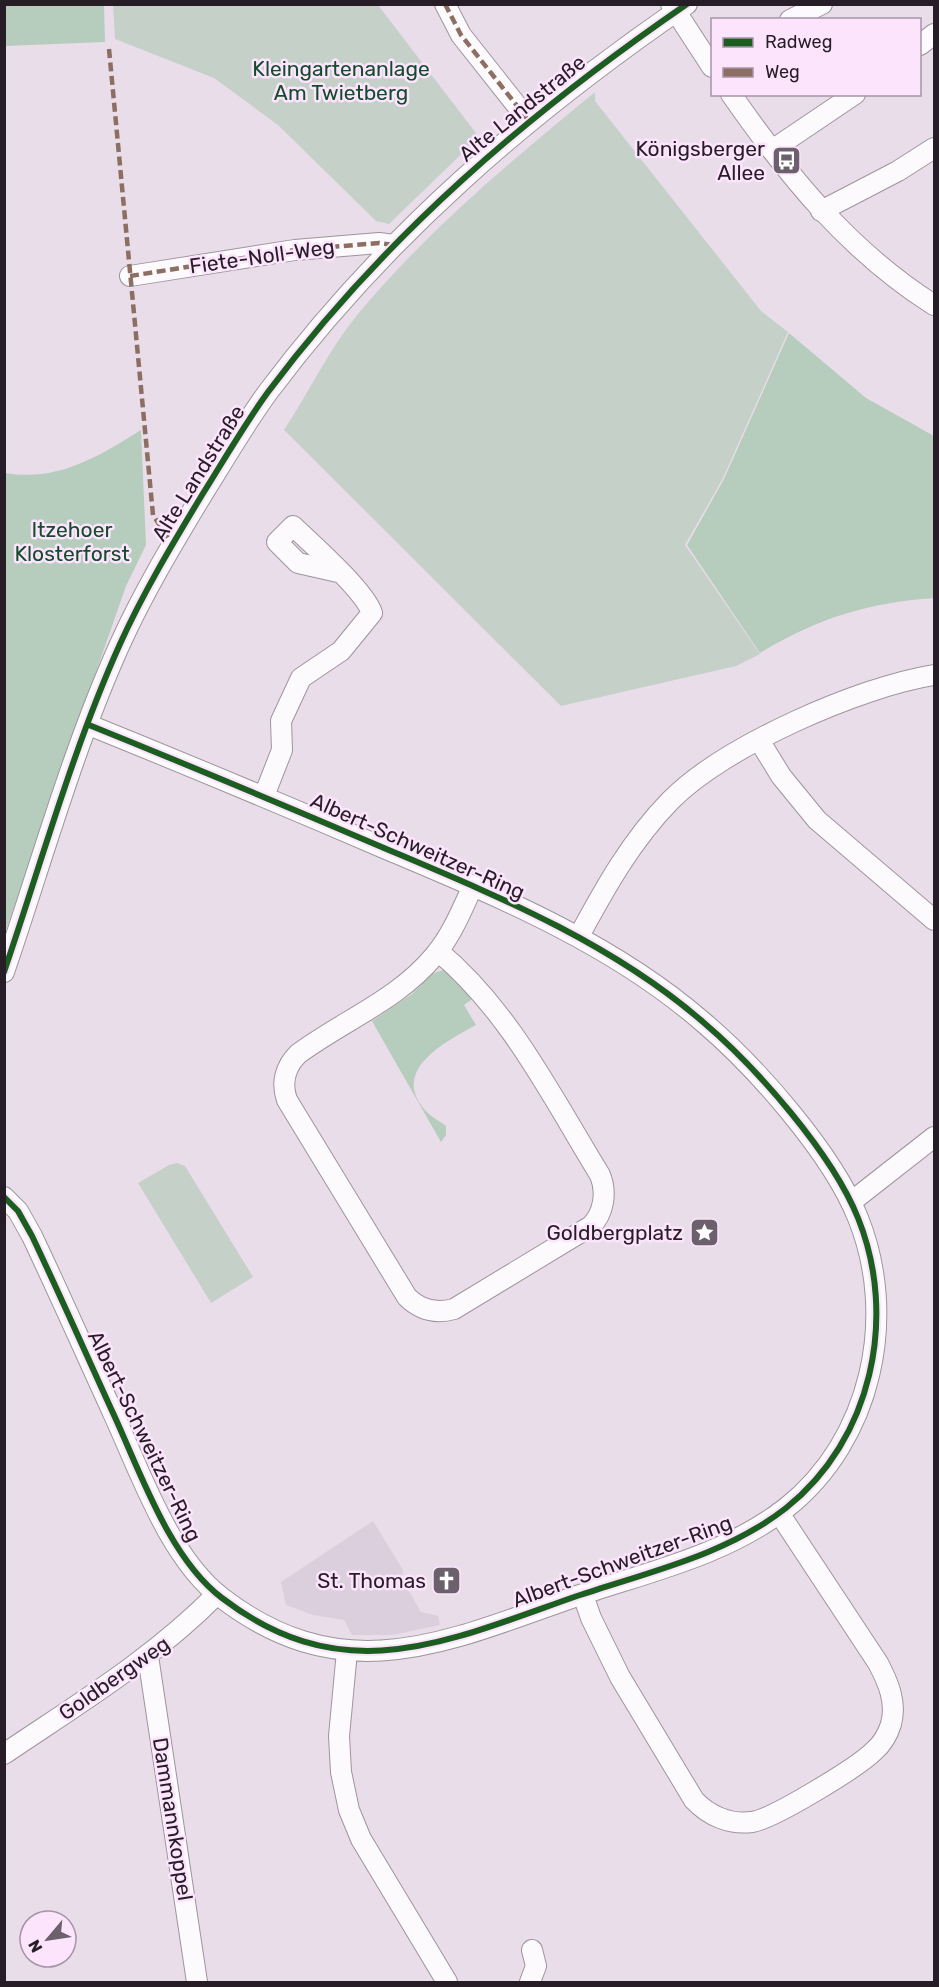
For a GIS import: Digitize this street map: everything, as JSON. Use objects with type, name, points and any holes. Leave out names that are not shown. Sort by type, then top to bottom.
[{"type":"street","points":[[445,4],[461,35],[529,121]]},
{"type":"street","points":[[794,18],[822,4]]},
{"type":"street","points":[[678,7],[711,65]]},
{"type":"street","name":"Alte Landstraße","points":[[4,972],[110,667],[136,611],[225,459],[288,367],[334,310],[425,212],[529,121],[678,7]]},
{"type":"street","points":[[921,44],[934,34]]},
{"type":"street","points":[[732,96],[821,211],[881,267],[934,305]]},
{"type":"street","points":[[772,150],[852,96]]},
{"type":"street","points":[[821,211],[898,171],[934,148]]},
{"type":"street","name":"Fiete-Noll-Weg","points":[[130,276],[295,250],[379,243],[394,245]]},
{"type":"street","points":[[264,796],[282,750],[281,722],[301,678],[341,651],[372,614],[366,601],[338,572]]},
{"type":"street","points":[[579,936],[623,858],[665,807],[700,777],[759,740],[855,697],[934,675]]},
{"type":"street","name":"Albert-Schweitzer-Ring","points":[[4,1197],[18,1211],[32,1236],[166,1527],[187,1560],[217,1594],[284,1635],[324,1648],[347,1651],[397,1650],[455,1639],[698,1556],[737,1539],[779,1513],[813,1482],[838,1447],[859,1409],[870,1373],[877,1330],[875,1289],[868,1249],[851,1202],[820,1154],[751,1067],[699,1018],[579,936],[473,886],[264,796],[89,725]]},
{"type":"street","points":[[759,740],[781,776],[817,820],[934,920]]},
{"type":"street","points":[[438,951],[480,989],[503,1019],[600,1175],[604,1199],[599,1214],[591,1226],[454,1309],[436,1312],[417,1306],[407,1297],[287,1100],[284,1084],[288,1068],[297,1054],[400,990],[438,951],[473,886]]},
{"type":"street","points":[[851,1202],[934,1137]]},
{"type":"street","points":[[583,1594],[594,1624],[620,1677],[694,1800],[710,1813],[732,1822],[763,1819],[873,1753],[888,1732],[893,1707],[890,1688],[878,1663],[779,1513]]},
{"type":"street","name":"Goldbergweg","points":[[4,1754],[148,1656],[185,1626],[217,1594]]},
{"type":"street","points":[[347,1651],[339,1736],[341,1772],[349,1810],[361,1839],[447,1983]]},
{"type":"street","name":"Dammannkoppel","points":[[148,1656],[197,1983]]},
{"type":"street","points":[[530,1983],[536,1966],[532,1950]]},
{"type":"shaded area","points":[[373,1521],[403,1570],[402,1579],[421,1612],[438,1616],[440,1625],[392,1635],[352,1635],[344,1620],[313,1615],[286,1605],[281,1582]]},
{"type":"green space","points":[[4,5],[104,5],[105,42],[5,46]]},
{"type":"green space","name":"Kleingartenanlage Am Twietberg","points":[[113,5],[378,5],[479,137],[389,224],[376,221],[278,125],[214,78],[115,39]]},
{"type":"green space","points":[[595,92],[595,101],[761,311],[788,332],[723,478],[685,545],[760,654],[736,666],[561,706],[284,430],[348,327],[385,283],[441,225],[532,144]]},
{"type":"green space","points":[[789,333],[866,398],[934,436],[934,598],[887,604],[844,614],[802,630],[760,653],[687,545],[724,479]]},
{"type":"green space","name":"Itzehoer Klosterforst","points":[[141,430],[146,545],[126,586],[5,933],[5,473],[42,474],[76,465],[93,458]]},
{"type":"green space","points":[[443,970],[475,997],[464,1005],[476,1025],[452,1038],[428,1056],[419,1067],[414,1079],[415,1091],[423,1108],[446,1126],[446,1135],[441,1142],[372,1021],[412,994],[432,974]]},
{"type":"green space","points":[[177,1163],[185,1166],[253,1277],[211,1303],[138,1183],[169,1165]]},
{"type":"marked path","points":[[445,4],[461,35],[529,121]]},
{"type":"marked path","points":[[109,49],[153,515],[173,545]]},
{"type":"marked path","points":[[130,276],[295,250],[379,243],[394,245]]},
{"type":"cycle path","points":[[4,972],[72,765],[120,644],[169,550],[259,404],[313,335],[360,281],[461,181],[570,89],[687,4]]},
{"type":"cycle path","points":[[4,1197],[18,1211],[32,1236],[145,1486],[171,1537],[186,1560],[203,1581],[222,1598],[267,1627],[311,1644],[354,1651],[397,1649],[440,1641],[484,1629],[686,1561],[738,1538],[786,1508],[815,1480],[839,1448],[857,1412],[869,1375],[875,1335],[876,1296],[870,1256],[858,1218],[830,1166],[791,1112],[746,1062],[703,1022],[667,993],[630,968],[551,923],[468,884],[89,725]]},
{"type":"place","name":"Königsberger Allee","points":[[786,160]]},
{"type":"place","name":"Goldbergplatz","points":[[704,1232]]},
{"type":"place","name":"St. Thomas","points":[[447,1580]]}]
